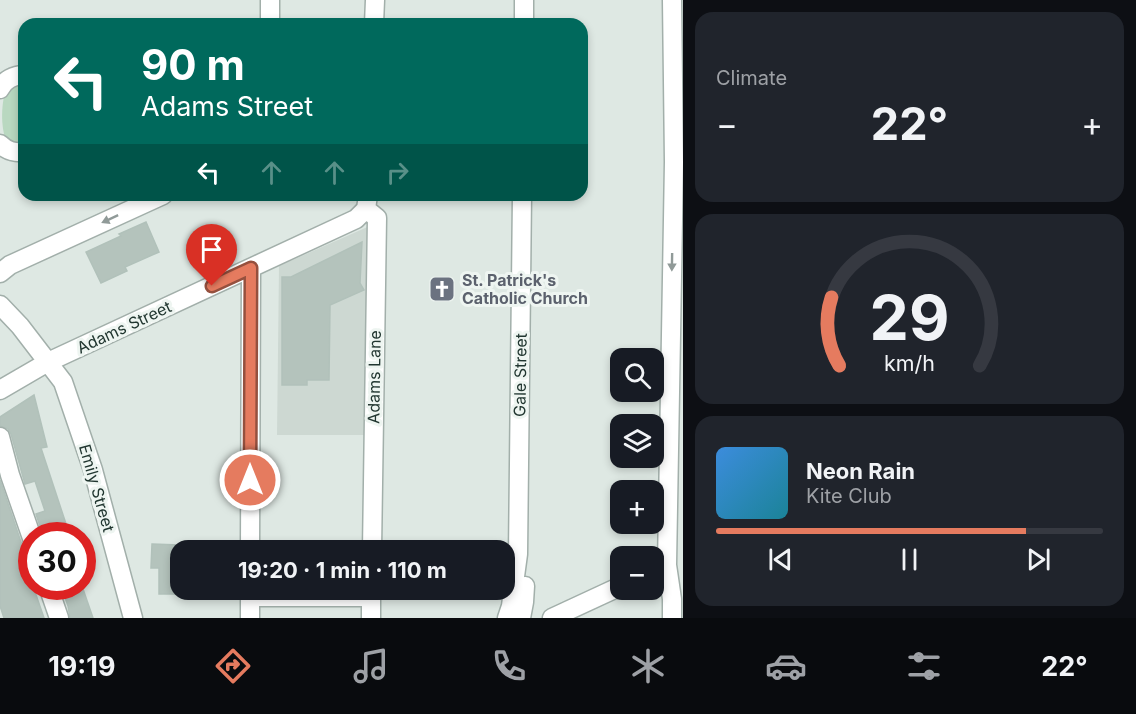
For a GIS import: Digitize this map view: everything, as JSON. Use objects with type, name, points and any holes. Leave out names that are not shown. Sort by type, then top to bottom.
[{"type":"street","points":[[270,0],[270,18]]},
{"type":"street","points":[[374,18],[375,0]]},
{"type":"street","points":[[524,0],[524,18]]},
{"type":"street","points":[[662,546],[678,162],[672,0]]},
{"type":"street","points":[[0,89],[2,84],[18,75]]},
{"type":"street","points":[[0,144],[13,152],[18,152]]},
{"type":"street","points":[[0,273],[10,265],[150,201]]},
{"type":"street","name":"Gale Street","points":[[507,618],[511,606],[518,554],[522,201]]},
{"type":"street","name":"Adams Street","points":[[0,390],[48,362],[356,219],[367,202]]},
{"type":"street","name":"Adams Lane","points":[[367,202],[377,218],[372,540]]},
{"type":"street","points":[[250,540],[251,268]]},
{"type":"street","name":"Emily Street","points":[[0,305],[20,326],[63,382],[93,470],[134,618]]},
{"type":"street","points":[[0,437],[26,522]]},
{"type":"street","name":"Gale Street","points":[[518,554],[525,587],[521,618]]},
{"type":"street","points":[[664,576],[672,599],[672,618]]},
{"type":"street","points":[[552,618],[610,591]]},
{"type":"street","points":[[53,600],[59,618]]},
{"type":"street","points":[[250,600],[250,618]]},
{"type":"street","points":[[371,600],[371,618]]},
{"type":"shaded area","points":[[372,225],[369,435],[277,435],[279,266]]},
{"type":"green space","points":[[18,82],[18,145],[7,142],[3,130],[3,99],[7,87]]},
{"type":"building","points":[[146,222],[159,252],[125,267],[127,271],[101,283],[86,252]]},
{"type":"building","points":[[362,242],[360,283],[364,290],[330,305],[329,380],[307,380],[307,385],[282,385],[282,277],[291,277]]},
{"type":"building","points":[[34,395],[47,447],[41,448],[65,522],[39,522],[36,514],[45,511],[35,481],[25,484],[11,434],[8,429],[0,426],[0,417]]},
{"type":"building","points":[[0,480],[18,533],[18,600],[38,600],[44,618],[4,618],[0,606]]},
{"type":"building","points":[[152,544],[170,545],[170,594],[159,594],[159,568],[151,568]]},
{"type":"building","points":[[66,600],[87,600],[93,618],[70,618]]},
{"type":"place","name":"St. Patrick's Catholic Church","points":[[442,289]]},
{"type":"route","points":[[212,286],[251,268],[250,480]]}]
